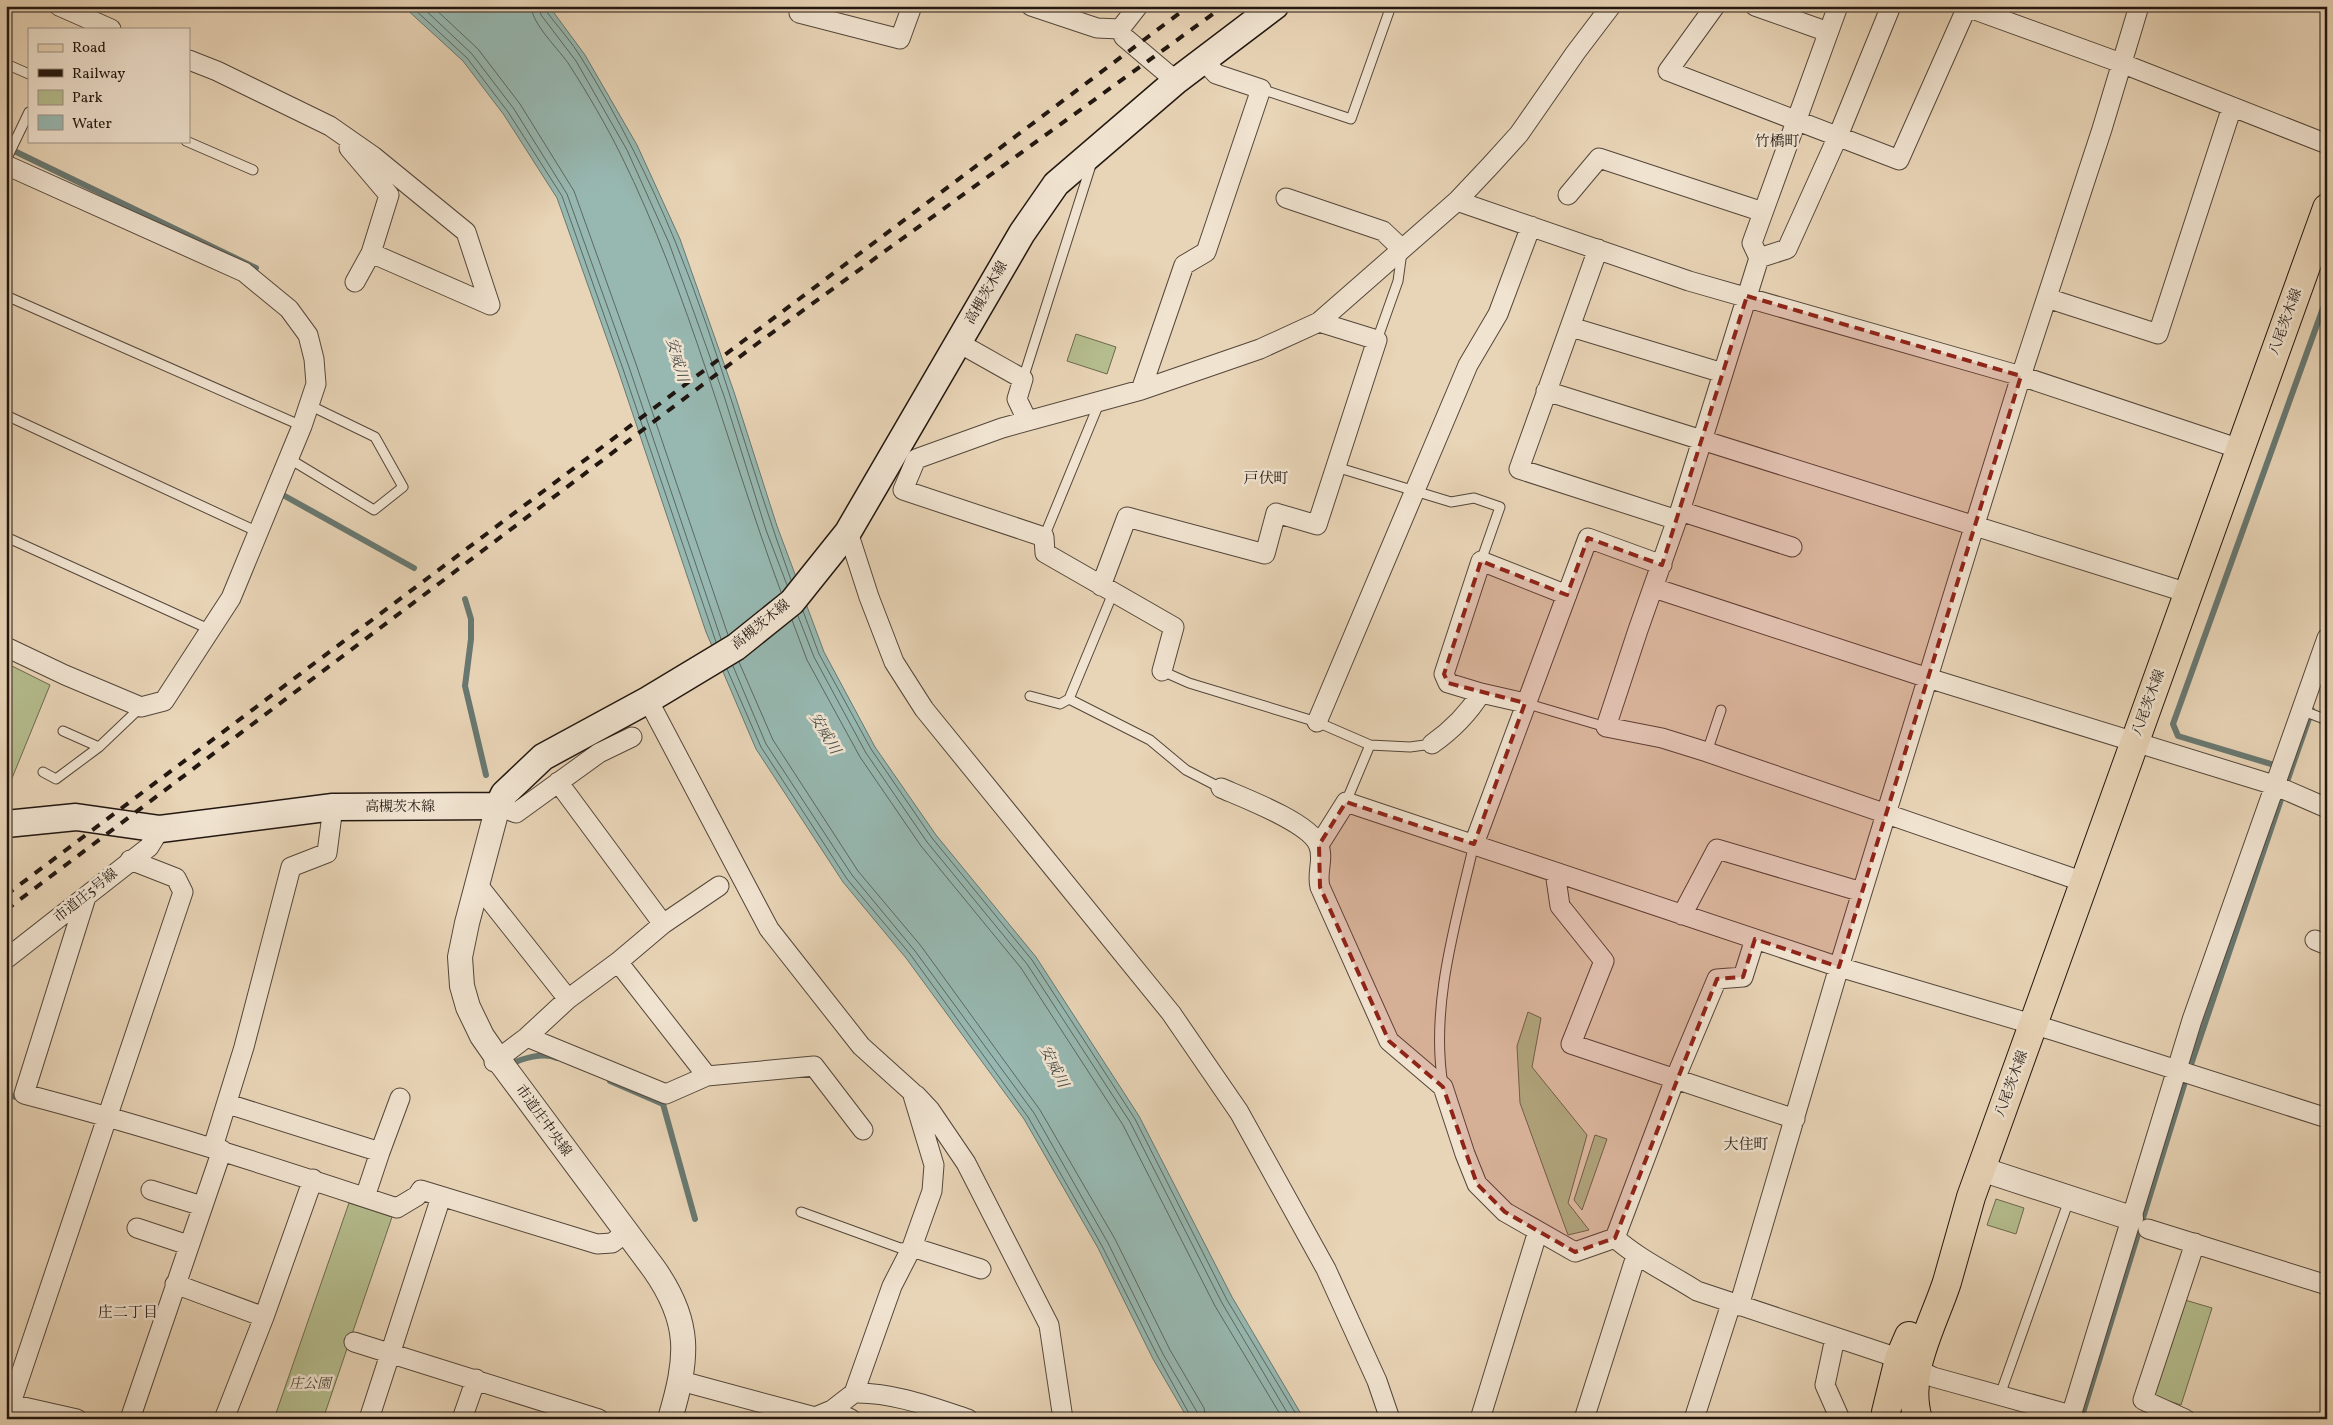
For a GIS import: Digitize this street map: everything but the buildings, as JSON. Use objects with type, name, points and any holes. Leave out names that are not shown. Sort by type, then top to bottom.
[{"type":"main road","name":"高槻茨木線","points":[[6,824],[76,817],[160,829],[333,807],[498,806],[504,794],[543,757],[648,700],[736,647],[792,602],[848,532],[1022,233],[1056,184],[1176,82],[1275,6]]},
{"type":"main road","name":"八尾茨木線","points":[[1886,1419],[1886,1412],[1908,1365],[1934,1275],[1971,1197],[2327,208]]},
{"type":"main road","name":"八尾茨木線","points":[[1908,1365],[1918,1419]]},
{"type":"street","points":[[59,6],[109,28]]},
{"type":"street","points":[[799,13],[900,39],[912,6]]},
{"type":"street","points":[[1031,6],[1097,28],[1120,29]]},
{"type":"street","points":[[1120,29],[1138,6]]},
{"type":"street","points":[[1162,671],[1174,627],[1045,553],[1044,537],[903,490],[916,458],[1027,420],[1141,390],[1260,349],[1319,322],[1457,201],[1519,134],[1576,52],[1611,6]]},
{"type":"street","points":[[1715,6],[1668,71],[1899,160],[1966,7],[2121,63],[2327,144]]},
{"type":"street","points":[[1755,6],[1828,32]]},
{"type":"street","points":[[1838,6],[1752,243],[1759,258],[1679,515],[1606,727],[1662,738],[1707,752],[2084,882]]},
{"type":"street","points":[[1759,258],[1787,249],[1838,136],[1891,6]]},
{"type":"street","points":[[1694,1419],[1735,1305],[1795,1119],[1839,967],[1975,524],[2046,298],[2102,129],[2139,6]]},
{"type":"street","points":[[1120,29],[1124,37],[1176,82]]},
{"type":"street","points":[[190,60],[330,126],[373,156],[466,232],[490,305],[371,253]]},
{"type":"street","points":[[1141,390],[1184,265],[1206,252],[1260,89],[1216,74],[1204,60]]},
{"type":"street","points":[[2046,298],[2158,334],[2232,107]]},
{"type":"street","points":[[330,126],[389,195],[371,253],[354,282]]},
{"type":"street","points":[[1568,195],[1599,158],[1763,212]]},
{"type":"street","points":[[6,165],[235,268],[251,278],[289,309],[308,335],[314,359],[316,384],[302,426],[231,598],[164,701],[141,707],[6,648]]},
{"type":"street","points":[[1286,198],[1383,231],[1402,249]]},
{"type":"street","points":[[1457,201],[1689,281],[1747,296],[1899,343],[2021,376],[2240,449]]},
{"type":"street","points":[[1317,722],[1468,364],[1498,314],[1531,226]]},
{"type":"street","points":[[1598,249],[1519,469],[1792,547]]},
{"type":"street","points":[[1107,589],[1127,517],[1265,554],[1276,514],[1317,525],[1377,340],[1319,322]]},
{"type":"street","points":[[1571,327],[1723,373]]},
{"type":"street","points":[[959,342],[1023,379],[1017,399],[1027,420]]},
{"type":"street","points":[[1546,391],[1975,524],[2188,593]]},
{"type":"street","points":[[848,532],[869,597],[894,662],[924,709],[1171,1013],[1240,1112],[1326,1269],[1377,1381],[1390,1419]]},
{"type":"street","points":[[1474,844],[1588,538],[1662,565]]},
{"type":"street","points":[[1526,703],[1448,683],[1444,674],[1481,561],[1567,595]]},
{"type":"street","points":[[1654,588],[1928,678],[2041,711],[2134,743],[2157,747],[2280,780],[2327,808]]},
{"type":"street","points":[[1615,1238],[1636,1256],[1671,1274],[1697,1291],[1908,1365],[2070,1417],[2140,1224],[2176,1071],[2192,1020],[2280,780],[2308,713],[2322,668],[2327,638]]},
{"type":"street","points":[[1432,744],[1448,732],[1472,709],[1481,693]]},
{"type":"street","points":[[648,700],[769,928],[861,1046],[930,1110],[966,1163],[1049,1325],[1063,1419]]},
{"type":"street","points":[[498,806],[516,813],[599,753],[632,737]]},
{"type":"street","points":[[558,782],[663,924]]},
{"type":"street","points":[[1221,788],[1265,807],[1292,822],[1313,837],[1319,845],[1321,855],[1320,886],[1390,1041],[1443,1087],[1464,1154],[1477,1184],[1505,1212],[1574,1252],[1615,1238]]},
{"type":"street","points":[[1319,845],[1346,802],[1839,967],[2033,1025],[2327,1118]]},
{"type":"street","name":"市道庄中央線","points":[[498,806],[460,957],[462,986],[468,1007],[496,1060],[666,1286],[677,1310],[684,1356],[681,1381],[670,1419]]},
{"type":"street","points":[[130,1419],[202,1206],[291,867],[327,853],[333,807]]},
{"type":"street","name":"市道庄5号線","points":[[6,959],[149,847],[160,829]]},
{"type":"street","points":[[1682,915],[1717,849],[1862,892]]},
{"type":"street","points":[[77,1419],[9,1403],[109,1116],[183,892],[176,878],[130,860]]},
{"type":"street","points":[[1555,872],[1560,906],[1604,961],[1571,1044],[1795,1119]]},
{"type":"street","points":[[477,884],[568,999]]},
{"type":"street","points":[[496,1060],[527,1037],[568,999],[618,962],[663,924],[720,886]]},
{"type":"street","points":[[86,897],[24,1094],[109,1116],[218,1148],[397,1208],[416,1196],[421,1190],[598,1244],[612,1243],[627,1232]]},
{"type":"street","points":[[1615,1238],[1675,1078],[1716,979],[1743,977],[1755,939]]},
{"type":"street","points":[[618,962],[706,1076]]},
{"type":"street","points":[[527,1037],[666,1094],[706,1076],[814,1066],[863,1130]]},
{"type":"street","points":[[681,1381],[815,1417],[832,1410],[854,1393],[892,1286],[912,1247],[932,1191],[934,1165],[912,1092]]},
{"type":"street","points":[[365,1196],[400,1098]]},
{"type":"street","points":[[228,1104],[380,1152]]},
{"type":"street","points":[[1981,1169],[2070,1198],[2195,1243],[2327,1285]]},
{"type":"street","points":[[224,1419],[264,1317],[313,1179]]},
{"type":"street","points":[[151,1190],[202,1206]]},
{"type":"street","points":[[369,1419],[441,1197]]},
{"type":"street","points":[[136,1228],[188,1245]]},
{"type":"street","points":[[1480,1419],[1538,1231]]},
{"type":"street","points":[[2185,1419],[2143,1400],[2195,1243]]},
{"type":"street","points":[[912,1247],[981,1269]]},
{"type":"street","points":[[1584,1419],[1636,1256]]},
{"type":"street","points":[[175,1284],[264,1317]]},
{"type":"street","points":[[1835,1338],[1825,1385],[1840,1419]]},
{"type":"street","points":[[354,1342],[392,1352],[599,1419]]},
{"type":"street","points":[[462,1419],[476,1380]]},
{"type":"street","points":[[854,1393],[871,1392],[894,1397],[968,1419]]},
{"type":"street","points":[[832,1410],[851,1419]]},
{"type":"lane","points":[[1260,89],[1351,118],[1391,6]]},
{"type":"lane","points":[[6,64],[28,74]]},
{"type":"lane","points":[[6,160],[28,114]]},
{"type":"lane","points":[[188,142],[253,170]]},
{"type":"lane","points":[[1023,379],[1096,149]]},
{"type":"lane","points":[[1377,340],[1398,281],[1402,249]]},
{"type":"lane","points":[[6,296],[302,426]]},
{"type":"lane","points":[[1044,537],[1100,401]]},
{"type":"lane","points":[[288,458],[374,510],[403,487],[375,437],[309,406]]},
{"type":"lane","points":[[6,415],[258,532]]},
{"type":"lane","points":[[1336,467],[1451,502],[1474,498],[1500,507],[1481,561]]},
{"type":"lane","points":[[6,537],[210,630]]},
{"type":"lane","points":[[1030,696],[1060,704],[1069,700],[1107,589]]},
{"type":"lane","points":[[1162,671],[1189,683],[1317,722],[1370,745],[1410,747],[1432,744]]},
{"type":"lane","points":[[1069,700],[1150,740],[1186,770],[1221,788]]},
{"type":"lane","points":[[1526,703],[1606,727]]},
{"type":"lane","points":[[42,772],[56,779],[100,747],[141,707]]},
{"type":"lane","points":[[1707,752],[1721,710]]},
{"type":"lane","points":[[2308,713],[2327,720]]},
{"type":"lane","points":[[63,731],[100,747]]},
{"type":"lane","points":[[1346,802],[1370,745]]},
{"type":"lane","points":[[1443,1087],[1438,1033],[1453,936],[1474,844]]},
{"type":"lane","points":[[2000,1395],[2070,1198]]},
{"type":"lane","points":[[801,1212],[900,1248],[912,1247]]},
{"type":"highlighted area","points":[[1747,296],[2021,376],[1839,967],[1755,939],[1743,977],[1717,979],[1615,1238],[1575,1252],[1505,1212],[1477,1184],[1443,1087],[1389,1041],[1320,887],[1319,845],[1346,802],[1474,844],[1525,703],[1448,683],[1444,674],[1481,561],[1567,595],[1588,538],[1662,565]]},
{"type":"green space","points":[[1076,334],[1116,347],[1107,374],[1067,361]]},
{"type":"green space","points":[[6,663],[50,685],[6,793]]},
{"type":"green space","points":[[1528,1012],[1541,1018],[1532,1067],[1587,1135],[1568,1203],[1589,1230],[1568,1235],[1520,1103],[1517,1046]]},
{"type":"green space","points":[[1595,1135],[1607,1139],[1582,1210],[1574,1200]]},
{"type":"green space","points":[[1996,1199],[2024,1208],[2016,1234],[1987,1225]]},
{"type":"green space","name":"庄公園","points":[[349,1203],[392,1217],[323,1419],[274,1419]]},
{"type":"green space","points":[[2185,1300],[2212,1308],[2181,1405],[2154,1396]]},
{"type":"water","name":"安威川","points":[[403,6],[549,6],[585,55],[637,145],[680,239],[734,392],[777,526],[824,652],[875,747],[936,835],[1036,957],[1139,1116],[1232,1297],[1304,1419],[1188,1419],[1153,1359],[1098,1248],[1024,1119],[906,958],[843,882],[756,749],[706,632],[618,370],[557,198],[504,115],[463,61]]},
{"type":"waterway","points":[[6,147],[256,268]]},
{"type":"waterway","points":[[2081,1419],[2184,1085],[2291,770],[2178,736],[2173,724],[2327,297]]},
{"type":"waterway","points":[[283,495],[414,568]]},
{"type":"waterway","points":[[465,599],[471,619],[471,639],[465,686],[486,775]]},
{"type":"waterway","points":[[2291,770],[2312,710]]},
{"type":"waterway","points":[[509,1065],[533,1057],[551,1056],[557,1058]]},
{"type":"waterway","points":[[610,1081],[663,1104],[695,1219]]},
{"type":"waterway","points":[[6,1094],[22,1099]]},
{"type":"waterway","points":[[6,1417],[23,1419]]},
{"type":"railway","points":[[6,895],[1189,6]]},
{"type":"railway","points":[[6,910],[758,343],[1224,6]]},
{"type":"district","name":"竹橋町","points":[[1777,142]]},
{"type":"district","name":"戸伏町","points":[[1266,479]]},
{"type":"district","name":"大住町","points":[[1746,1145]]},
{"type":"district","name":"庄二丁目","points":[[128,1313]]}]
